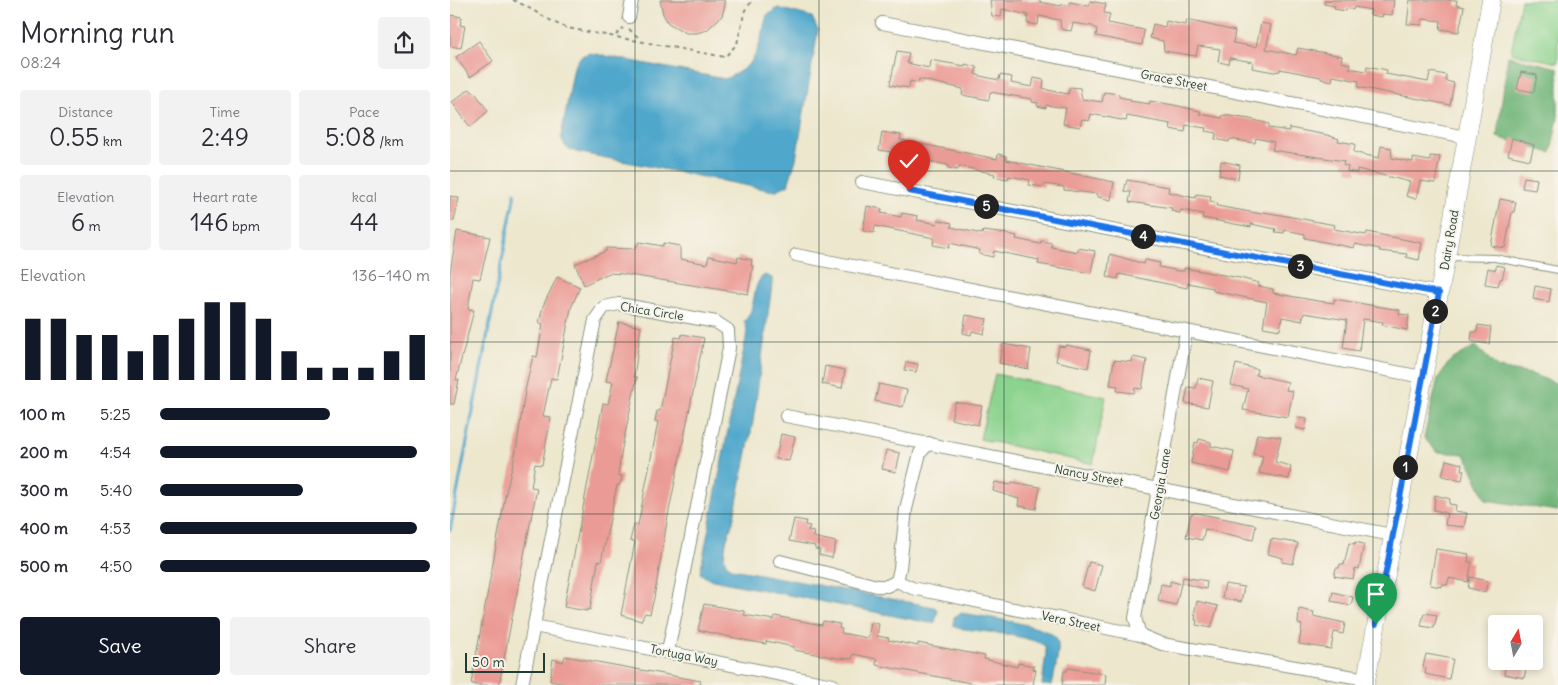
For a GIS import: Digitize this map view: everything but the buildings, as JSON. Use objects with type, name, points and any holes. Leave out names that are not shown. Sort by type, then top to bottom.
[{"type":"street","points":[[627,21],[632,0]]},
{"type":"street","name":"Dairy Road","points":[[1365,682],[1446,257],[1491,0]]},
{"type":"street","name":"Grace Street","points":[[882,23],[1466,137]]},
{"type":"street","points":[[862,182],[1439,293]]},
{"type":"street","points":[[796,255],[1186,333],[1422,377]]},
{"type":"street","name":"Chica Circle","points":[[522,685],[595,320],[604,308],[619,304],[716,322],[728,330],[729,348],[668,652]]},
{"type":"street","name":"Georgia Lane","points":[[1140,635],[1135,618],[1186,333]]},
{"type":"street","name":"Nancy Street","points":[[786,416],[1392,535]]},
{"type":"street","points":[[780,561],[877,586],[887,586],[897,580],[906,509],[920,453],[929,443]]},
{"type":"street","name":"Vera Street","points":[[897,580],[912,588],[1140,635],[1162,644],[1365,682]]},
{"type":"street","name":"Tortuga Way","points":[[534,626],[833,685]]},
{"type":"lane","points":[[1446,257],[1495,258],[1558,270]]},
{"type":"path","points":[[513,0],[536,10],[551,22],[567,28],[725,57],[737,44],[746,10],[753,0]]},
{"type":"path","points":[[627,21],[640,40]]},
{"type":"green space","points":[[1521,0],[1558,0],[1558,63],[1511,53]]},
{"type":"green space","points":[[1508,56],[1558,68],[1558,116],[1551,153],[1497,137]]},
{"type":"green space","points":[[1476,346],[1498,368],[1531,374],[1558,384],[1558,511],[1486,500],[1465,454],[1437,452],[1424,438],[1438,378],[1450,361]]},
{"type":"green space","points":[[995,374],[1106,397],[1093,464],[980,439]]},
{"type":"water","points":[[778,8],[812,17],[818,30],[796,159],[788,185],[774,191],[576,152],[566,147],[561,137],[574,67],[581,56],[590,53],[725,79],[737,73],[751,61],[759,46],[767,15]]},
{"type":"water","points":[[765,275],[772,278],[772,285],[753,422],[733,522],[726,542],[724,557],[726,564],[733,569],[934,607],[938,610],[935,622],[930,623],[708,579],[700,573],[746,338],[747,329],[744,321],[751,310],[757,284]]},
{"type":"water","points":[[961,613],[1028,625],[1052,634],[1057,639],[1058,649],[1052,685],[1042,685],[1046,653],[1045,646],[1016,636],[957,628],[954,626],[954,617]]},
{"type":"waterway","points":[[450,530],[515,193]]},
{"type":"route","points":[[909,191],[1439,293],[1376,624]]}]
